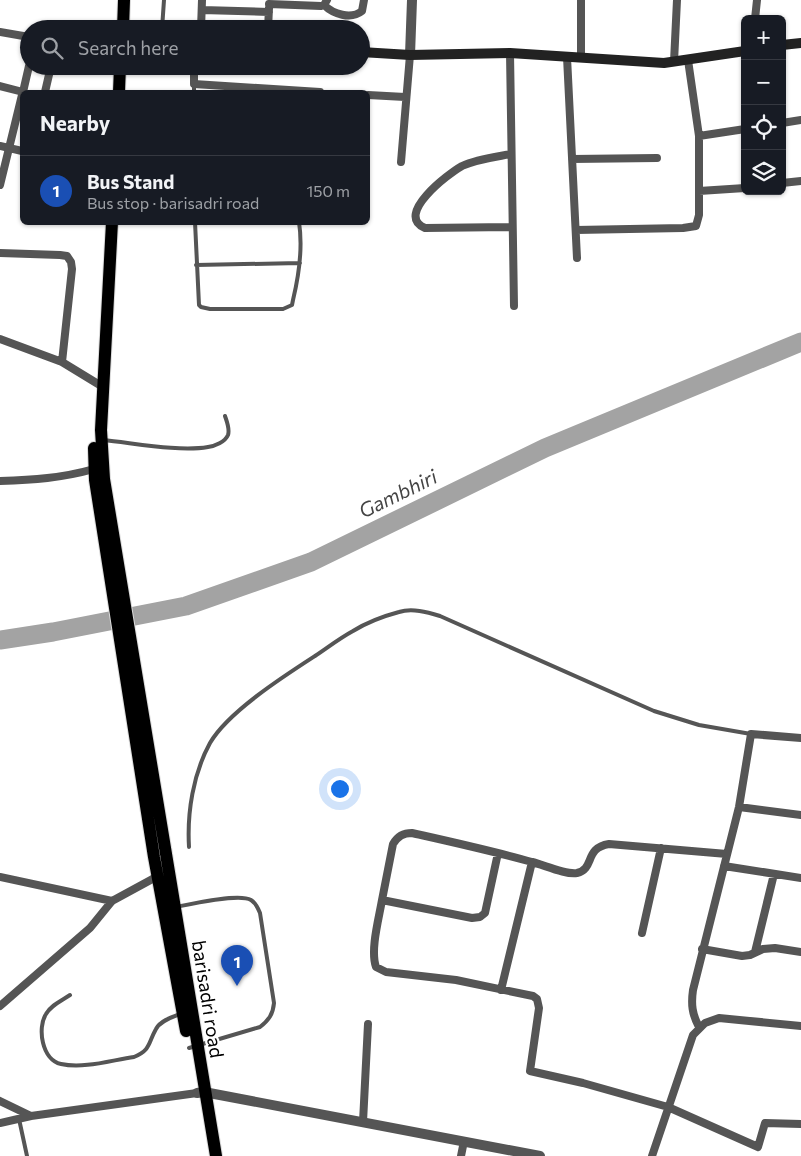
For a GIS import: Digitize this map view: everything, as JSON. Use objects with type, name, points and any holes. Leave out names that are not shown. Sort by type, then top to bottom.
[{"type":"main road","points":[[123,20],[124,0]]},
{"type":"main road","points":[[786,45],[801,43]]},
{"type":"main road","points":[[370,53],[410,55],[510,54],[664,63],[741,52]]},
{"type":"main road","points":[[119,90],[120,75]]},
{"type":"main road","points":[[101,435],[112,225]]},
{"type":"main road","name":"barisadri road","points":[[101,435],[95,440],[94,469],[154,857],[158,876],[169,908]]},
{"type":"main road","name":"barisadri road","points":[[101,435],[105,489],[165,848],[169,908],[201,1093],[208,1156]]},
{"type":"main road","name":"barisadri road","points":[[201,1093],[216,1156]]},
{"type":"street","points":[[201,20],[202,0]]},
{"type":"street","points":[[202,10],[269,5],[321,6],[326,2],[334,13],[354,15],[362,11],[364,0]]},
{"type":"street","points":[[401,162],[405,96],[410,55],[412,0]]},
{"type":"street","points":[[581,0],[581,58]]},
{"type":"street","points":[[674,62],[677,0]]},
{"type":"street","points":[[755,15],[757,0]]},
{"type":"street","points":[[268,20],[269,5]]},
{"type":"street","points":[[0,32],[20,35]]},
{"type":"street","points":[[510,54],[514,306]]},
{"type":"street","points":[[567,57],[577,258]]},
{"type":"street","points":[[576,230],[692,228],[698,223],[699,136],[688,60]]},
{"type":"street","points":[[24,90],[27,75]]},
{"type":"street","points":[[45,90],[49,75]]},
{"type":"street","points":[[194,75],[194,88],[248,90]]},
{"type":"street","points":[[0,86],[20,92]]},
{"type":"street","points":[[370,95],[405,96]]},
{"type":"street","points":[[0,185],[20,105]]},
{"type":"street","points":[[786,122],[801,120]]},
{"type":"street","points":[[699,136],[741,130]]},
{"type":"street","points":[[0,146],[20,151]]},
{"type":"street","points":[[511,154],[475,161],[453,172],[423,200],[416,213],[416,219],[419,225],[425,228],[512,227]]},
{"type":"street","points":[[572,159],[657,158]]},
{"type":"street","points":[[786,183],[801,181]]},
{"type":"street","points":[[699,191],[741,188]]},
{"type":"street","points":[[0,253],[60,254],[67,256],[71,262],[72,269],[62,362]]},
{"type":"street","points":[[0,339],[62,362],[103,387]]},
{"type":"street","points":[[0,481],[70,476],[94,469]]},
{"type":"street","points":[[699,1027],[694,1015],[692,1000],[702,949],[739,807],[751,734],[801,738]]},
{"type":"street","points":[[739,807],[801,815]]},
{"type":"street","points":[[727,854],[609,844],[601,845],[592,853],[588,864],[583,870],[577,873],[570,873],[498,853],[405,833],[398,837],[393,844],[382,900],[374,961],[376,967],[386,972],[456,980],[533,996],[539,1003],[530,1071],[583,1083],[668,1107],[758,1147],[765,1123],[801,1124]]},
{"type":"street","points":[[642,934],[661,848]]},
{"type":"street","points":[[382,900],[472,918],[480,917],[485,913],[498,853]]},
{"type":"street","points":[[501,990],[532,862]]},
{"type":"street","points":[[724,866],[801,878]]},
{"type":"street","points":[[755,952],[774,874]]},
{"type":"street","points":[[0,1006],[90,928],[112,900],[158,876]]},
{"type":"street","points":[[0,877],[112,900]]},
{"type":"street","points":[[702,949],[742,956],[750,955],[763,949],[775,948],[801,952]]},
{"type":"street","points":[[652,1156],[693,1035],[699,1027],[719,1018],[801,1026]]},
{"type":"street","points":[[363,1122],[368,1024]]},
{"type":"street","points":[[0,1123],[30,1116],[201,1093],[540,1156]]},
{"type":"street","points":[[0,1102],[30,1116]]},
{"type":"street","points":[[461,1156],[464,1141]]},
{"type":"lane","points":[[163,20],[164,0]]},
{"type":"lane","points":[[195,225],[198,305],[210,309],[283,309],[292,305],[300,263],[299,225]]},
{"type":"lane","points":[[196,265],[300,263]]},
{"type":"lane","points":[[101,435],[189,448],[210,447],[223,441],[228,435],[225,416]]},
{"type":"lane","points":[[189,847],[188,828],[192,800],[202,762],[211,742],[228,721],[273,683],[354,631],[400,611],[422,610],[440,616],[654,711],[700,725],[751,734]]},
{"type":"lane","points":[[169,908],[238,898],[250,899],[257,905],[260,913],[274,1003],[273,1012],[268,1022],[260,1027],[193,1046]]},
{"type":"lane","points":[[70,996],[52,1006],[46,1013],[41,1028],[41,1034],[48,1053],[54,1061],[62,1064],[81,1065],[143,1054],[156,1028],[164,1021],[187,1011]]},
{"type":"lane","points":[[19,1119],[27,1156]]},
{"type":"waterway","name":"Gambhiri","points":[[0,640],[53,632],[186,606],[311,562],[545,448],[801,342]]},
{"type":"place","name":"Bus Stand","points":[[237,986]]}]
